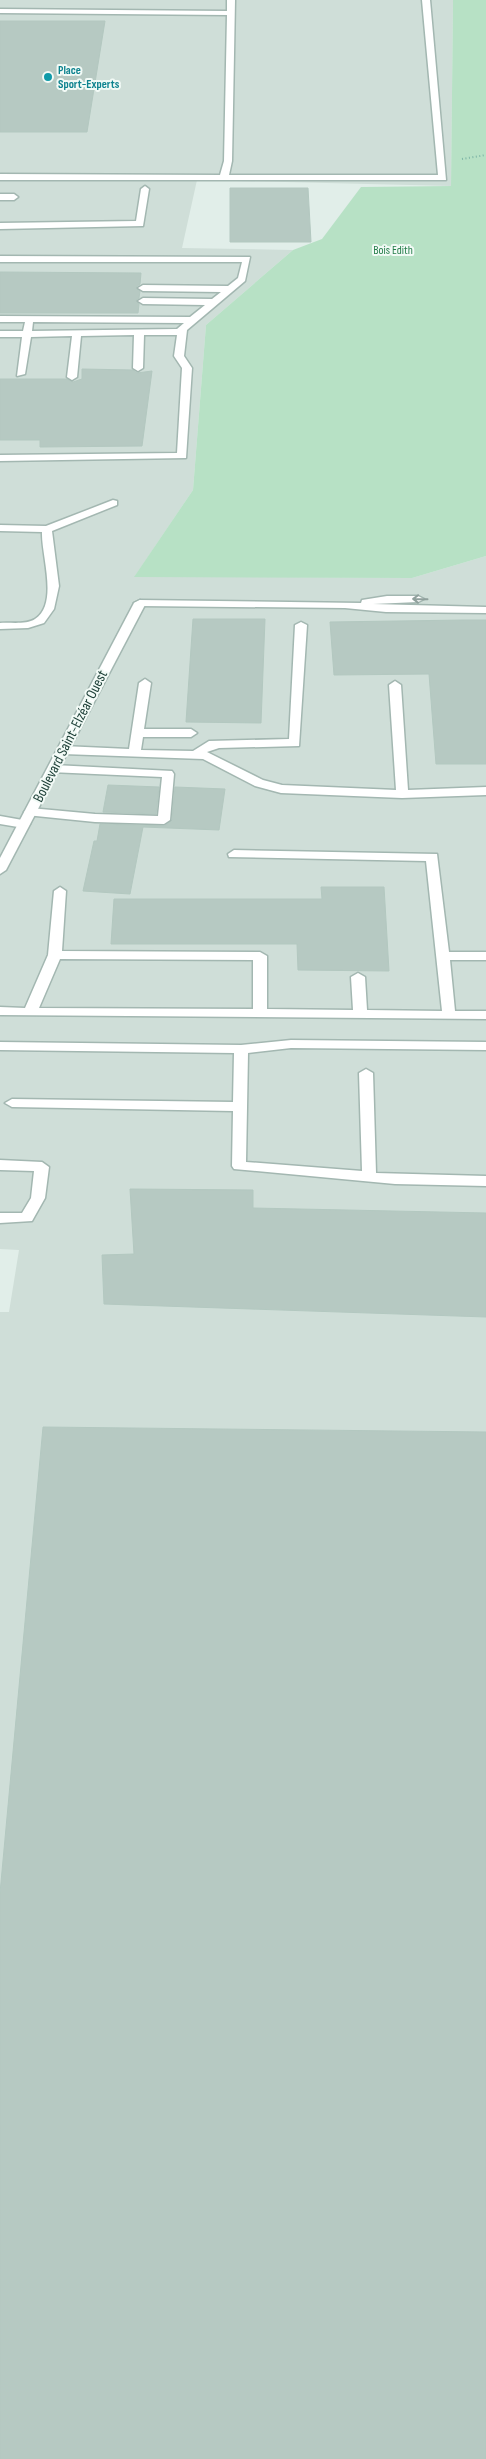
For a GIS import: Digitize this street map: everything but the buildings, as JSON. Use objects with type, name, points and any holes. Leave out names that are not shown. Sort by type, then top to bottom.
[{"type":"street","points":[[224,177],[228,161],[230,0]]},
{"type":"street","points":[[0,177],[444,178],[426,0]]},
{"type":"street","points":[[0,11],[230,12]]},
{"type":"street","points":[[0,226],[140,224],[145,189]]},
{"type":"street","points":[[0,197],[14,197]]},
{"type":"street","points":[[0,259],[247,258],[242,279],[191,320],[181,332],[179,356],[187,368],[182,456],[0,458]]},
{"type":"street","points":[[143,288],[230,289]]},
{"type":"street","points":[[143,301],[214,302]]},
{"type":"street","points":[[0,319],[191,320]]},
{"type":"street","points":[[20,374],[29,319]]},
{"type":"street","points":[[0,334],[181,332]]},
{"type":"street","points":[[72,377],[78,333]]},
{"type":"street","points":[[138,368],[139,333]]},
{"type":"street","points":[[0,528],[47,529],[114,503]]},
{"type":"street","points":[[0,626],[34,624],[40,621],[47,611],[54,576],[46,541],[47,529]]},
{"type":"street","points":[[345,605],[387,599],[486,600]]},
{"type":"street","name":"Boulevard Saint-Elzéar Ouest","points":[[0,870],[140,603],[345,605]]},
{"type":"street","points":[[345,605],[386,610],[486,610]]},
{"type":"street","points":[[197,754],[209,745],[295,743],[301,625]]},
{"type":"street","points":[[134,753],[145,683]]},
{"type":"street","points":[[394,685],[402,794]]},
{"type":"street","points":[[136,733],[190,733]]},
{"type":"street","points":[[63,750],[197,754],[214,759],[259,783],[281,789],[402,794],[486,791]]},
{"type":"street","points":[[30,812],[94,818],[164,820],[168,774],[54,769]]},
{"type":"street","points":[[0,820],[24,824]]},
{"type":"street","points":[[234,854],[432,857],[449,1015]]},
{"type":"street","points":[[31,1012],[35,998],[55,955],[60,891]]},
{"type":"street","points":[[55,955],[260,956],[260,1014]]},
{"type":"street","points":[[442,956],[486,956]]},
{"type":"street","points":[[358,977],[360,1014]]},
{"type":"street","points":[[0,1011],[486,1015]]},
{"type":"street","points":[[0,1046],[241,1049],[291,1044],[486,1046]]},
{"type":"street","points":[[241,1049],[239,1166],[369,1176],[486,1181]]},
{"type":"street","points":[[366,1073],[369,1176]]},
{"type":"street","points":[[12,1103],[240,1107]]},
{"type":"street","points":[[0,1166],[42,1167],[38,1198],[27,1218],[0,1218]]},
{"type":"shaded area","points":[[0,0],[453,0],[451,186],[197,180],[182,248],[293,250],[206,325],[193,490],[135,576],[412,578],[486,556],[486,2459],[0,2459],[0,1312],[9,1312],[19,1250],[0,1249]]},
{"type":"green space","name":"Bois Edith","points":[[453,0],[486,0],[486,556],[412,578],[134,577],[193,490],[206,325],[293,250],[322,239],[361,187],[451,186]]},
{"type":"place","name":"Place Sport-Experts","points":[[48,77]]}]
